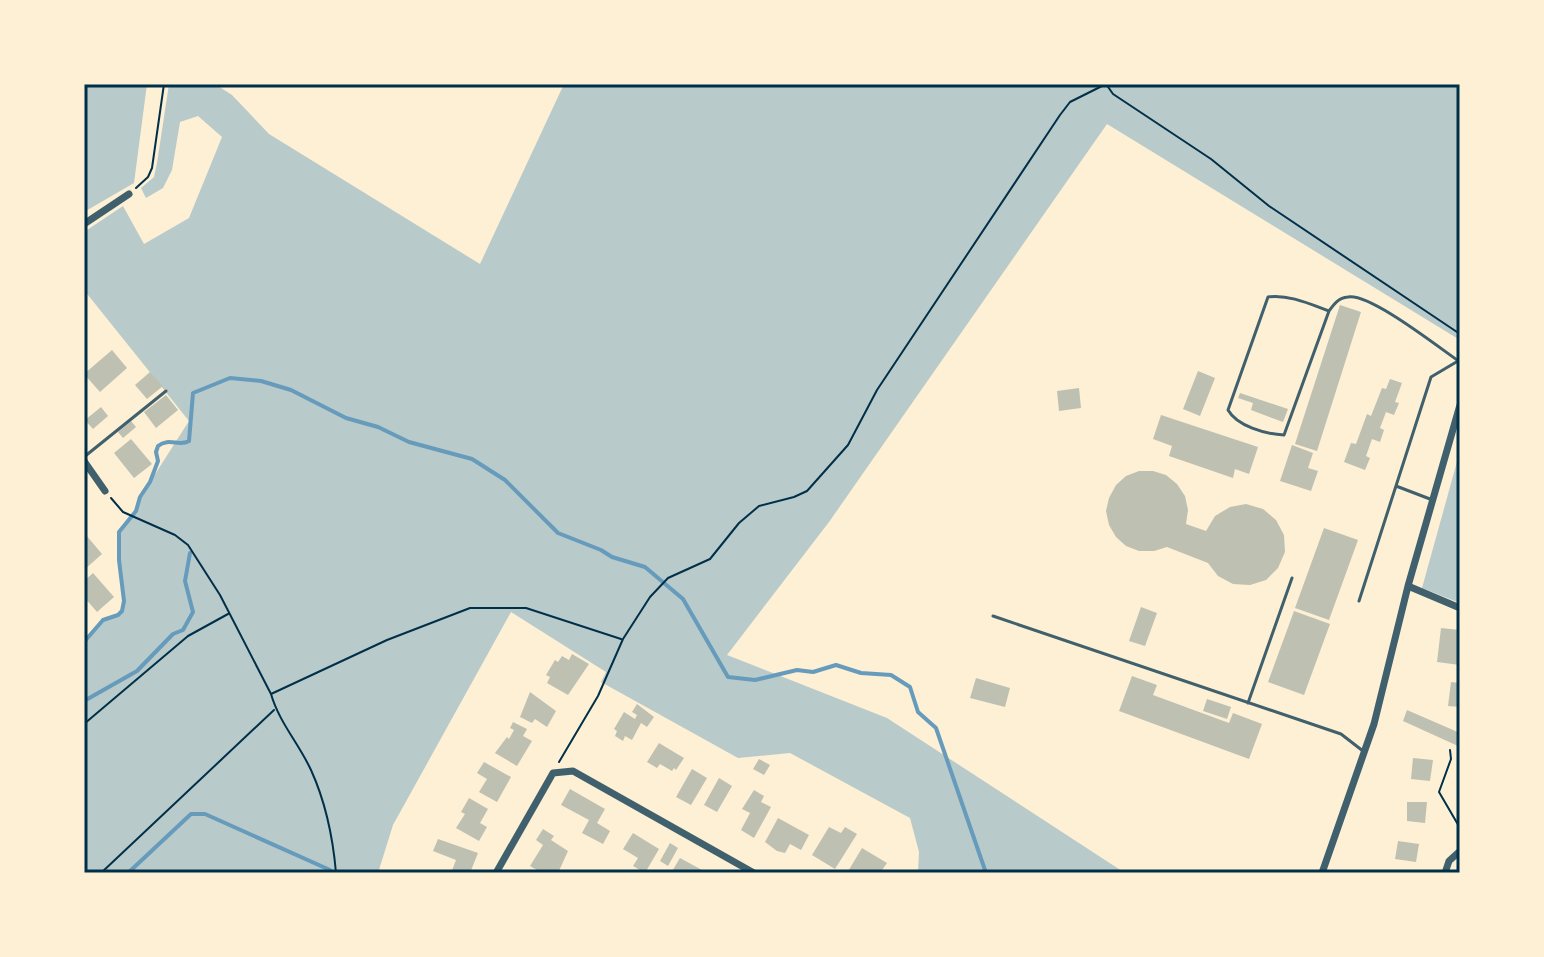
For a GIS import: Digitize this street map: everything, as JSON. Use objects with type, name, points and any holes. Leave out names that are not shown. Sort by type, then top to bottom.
[{"type":"street","points":[[84,224],[129,194]]},
{"type":"street","points":[[1322,873],[1366,753],[1408,586],[1460,405]]},
{"type":"street","points":[[84,459],[105,491]]},
{"type":"street","points":[[1408,586],[1460,608]]},
{"type":"street","points":[[496,873],[553,773],[573,771],[754,873]]},
{"type":"street","points":[[1445,873],[1449,861],[1460,851]]},
{"type":"lane","points":[[1329,311],[1303,302],[1268,297],[1228,410],[1235,421],[1284,435],[1329,311],[1337,301],[1346,297],[1368,300],[1459,361],[1431,377],[1359,601]]},
{"type":"lane","points":[[84,459],[166,391]]},
{"type":"lane","points":[[1396,486],[1432,500]]},
{"type":"lane","points":[[1248,703],[1292,578]]},
{"type":"lane","points":[[993,616],[1341,734],[1366,753]]},
{"type":"path","points":[[129,194],[148,177],[152,168],[164,84]]},
{"type":"path","points":[[553,773],[598,696],[623,639],[656,592],[668,578],[710,559],[739,523],[759,506],[807,491],[848,445],[877,390],[1060,115],[1070,102],[1106,84],[1113,94],[1211,159],[1269,206],[1460,334]]},
{"type":"path","points":[[105,491],[123,512],[175,535],[188,545],[208,575],[271,694],[275,709],[311,770],[326,810],[336,873]]},
{"type":"path","points":[[271,694],[387,640],[470,608],[526,608],[623,639]]},
{"type":"path","points":[[84,724],[188,636],[228,614]]},
{"type":"path","points":[[101,873],[275,709]]},
{"type":"path","points":[[1450,750],[1451,759],[1439,792],[1460,828]]},
{"type":"shaded area","points":[[84,84],[147,84],[134,183],[84,212]]},
{"type":"shaded area","points":[[169,84],[215,84],[232,95],[269,134],[480,264],[564,84],[1460,84],[1460,340],[1107,124],[829,522],[727,655],[887,718],[1125,873],[918,873],[919,852],[910,818],[790,753],[738,758],[601,682],[606,672],[511,612],[393,825],[378,873],[84,873],[84,642],[104,619],[121,612],[119,533],[189,421],[84,290],[84,232],[123,206],[144,244],[189,218],[222,137],[198,116],[180,122],[172,170],[163,188],[146,198],[141,188],[154,177]]},
{"type":"shaded area","points":[[1460,451],[1460,603],[1422,588]]},
{"type":"building","points":[[1340,305],[1361,312],[1317,451],[1295,444]]},
{"type":"building","points":[[112,350],[127,368],[100,392],[84,374]]},
{"type":"building","points":[[1198,371],[1215,378],[1200,416],[1183,409]]},
{"type":"building","points":[[150,372],[163,386],[147,399],[135,385]]},
{"type":"building","points":[[1390,379],[1402,383],[1395,402],[1399,403],[1394,415],[1386,412],[1380,428],[1384,430],[1380,442],[1372,439],[1365,470],[1344,462],[1351,443],[1356,444],[1367,414],[1371,416],[1382,388],[1386,389]]},
{"type":"building","points":[[1079,388],[1081,408],[1059,411],[1057,391]]},
{"type":"building","points":[[1240,393],[1288,409],[1283,422],[1251,410],[1253,403],[1238,398]]},
{"type":"building","points":[[166,395],[178,410],[156,428],[144,412]]},
{"type":"building","points":[[101,407],[108,416],[93,429],[85,420]]},
{"type":"building","points":[[1161,415],[1258,447],[1249,474],[1235,469],[1233,478],[1169,456],[1172,446],[1153,439]]},
{"type":"building","points":[[131,421],[136,427],[123,438],[118,432]]},
{"type":"building","points":[[131,439],[152,464],[134,478],[114,453]]},
{"type":"building","points":[[1292,445],[1313,453],[1308,468],[1318,471],[1311,491],[1280,481]]},
{"type":"building","points":[[1139,471],[1166,475],[1177,484],[1185,496],[1188,510],[1186,524],[1206,531],[1215,516],[1230,507],[1246,504],[1263,509],[1276,520],[1284,535],[1285,552],[1278,568],[1266,580],[1250,585],[1233,584],[1218,576],[1208,563],[1167,547],[1139,551],[1126,546],[1109,525],[1106,511],[1116,485],[1126,476]]},
{"type":"building","points":[[1324,528],[1358,540],[1329,620],[1295,608]]},
{"type":"building","points":[[86,535],[102,554],[84,570],[84,537]]},
{"type":"building","points":[[93,573],[114,597],[97,612],[84,597],[84,581]]},
{"type":"building","points":[[1141,607],[1157,613],[1145,646],[1129,641]]},
{"type":"building","points":[[1294,611],[1330,624],[1304,695],[1268,682]]},
{"type":"building","points":[[1441,628],[1460,630],[1460,665],[1437,662]]},
{"type":"building","points":[[572,654],[589,664],[568,695],[547,683],[550,677],[546,675],[555,660],[558,662],[562,656],[569,660]]},
{"type":"building","points":[[1132,676],[1157,685],[1153,695],[1229,723],[1233,713],[1262,724],[1249,759],[1119,711]]},
{"type":"building","points":[[976,678],[1010,688],[1005,707],[970,698]]},
{"type":"building","points":[[1451,682],[1460,683],[1460,707],[1448,706]]},
{"type":"building","points":[[530,692],[556,711],[547,727],[535,719],[532,723],[520,717]]},
{"type":"building","points":[[1207,699],[1231,707],[1227,719],[1203,711]]},
{"type":"building","points":[[637,704],[654,717],[647,727],[641,723],[632,740],[625,736],[623,741],[615,736],[617,731],[614,729],[624,712],[635,719],[637,715],[632,712]]},
{"type":"building","points":[[1407,710],[1460,733],[1458,746],[1403,721]]},
{"type":"building","points":[[513,722],[527,729],[523,736],[532,741],[517,766],[495,753],[507,737],[509,739],[514,730],[510,728]]},
{"type":"building","points":[[659,743],[684,758],[676,770],[660,764],[657,768],[647,762]]},
{"type":"building","points":[[1413,758],[1433,760],[1430,781],[1411,779]]},
{"type":"building","points":[[759,759],[770,765],[764,775],[753,769]]},
{"type":"building","points":[[484,762],[511,777],[497,802],[479,792],[487,779],[477,773]]},
{"type":"building","points":[[692,769],[707,778],[691,805],[676,797]]},
{"type":"building","points":[[719,778],[732,786],[717,812],[704,805]]},
{"type":"building","points":[[570,789],[605,809],[597,823],[610,831],[603,844],[582,833],[589,820],[561,805]]},
{"type":"building","points":[[754,790],[764,796],[761,802],[771,807],[754,838],[741,830],[750,813],[742,809]]},
{"type":"building","points":[[469,798],[488,809],[480,823],[487,827],[479,841],[456,828],[465,814],[461,812]]},
{"type":"building","points":[[1407,802],[1427,802],[1425,823],[1407,821]]},
{"type":"building","points":[[778,818],[809,835],[801,850],[790,844],[785,853],[765,842]]},
{"type":"building","points":[[829,827],[841,833],[845,827],[857,834],[835,869],[812,855]]},
{"type":"building","points":[[543,829],[554,836],[551,840],[568,851],[558,873],[542,873],[530,866],[543,845],[536,840]]},
{"type":"building","points":[[633,833],[659,849],[645,873],[633,866],[638,858],[623,849]]},
{"type":"building","points":[[438,839],[478,853],[470,873],[451,873],[456,860],[433,851]]},
{"type":"building","points":[[1398,841],[1419,844],[1416,862],[1395,859]]},
{"type":"building","points":[[670,843],[678,848],[668,866],[660,861]]},
{"type":"building","points":[[862,848],[887,863],[880,873],[847,873]]},
{"type":"building","points":[[680,858],[702,870],[700,873],[671,873]]},
{"type":"waterway","points":[[84,642],[103,620],[122,611],[119,532],[136,511],[140,497],[150,482],[158,461],[158,446],[166,442],[189,441],[193,393],[230,378],[261,381],[291,390],[346,418],[378,427],[409,442],[472,459],[505,480],[558,533],[612,557],[645,567],[683,599],[728,677],[755,680],[797,670],[813,672],[836,665],[861,673],[891,675],[910,687],[918,712],[936,728],[986,873]]},
{"type":"waterway","points":[[84,701],[137,671],[173,634],[183,630],[193,612],[185,581],[190,553]]},
{"type":"waterway","points":[[128,873],[191,814],[205,814],[330,870]]}]
